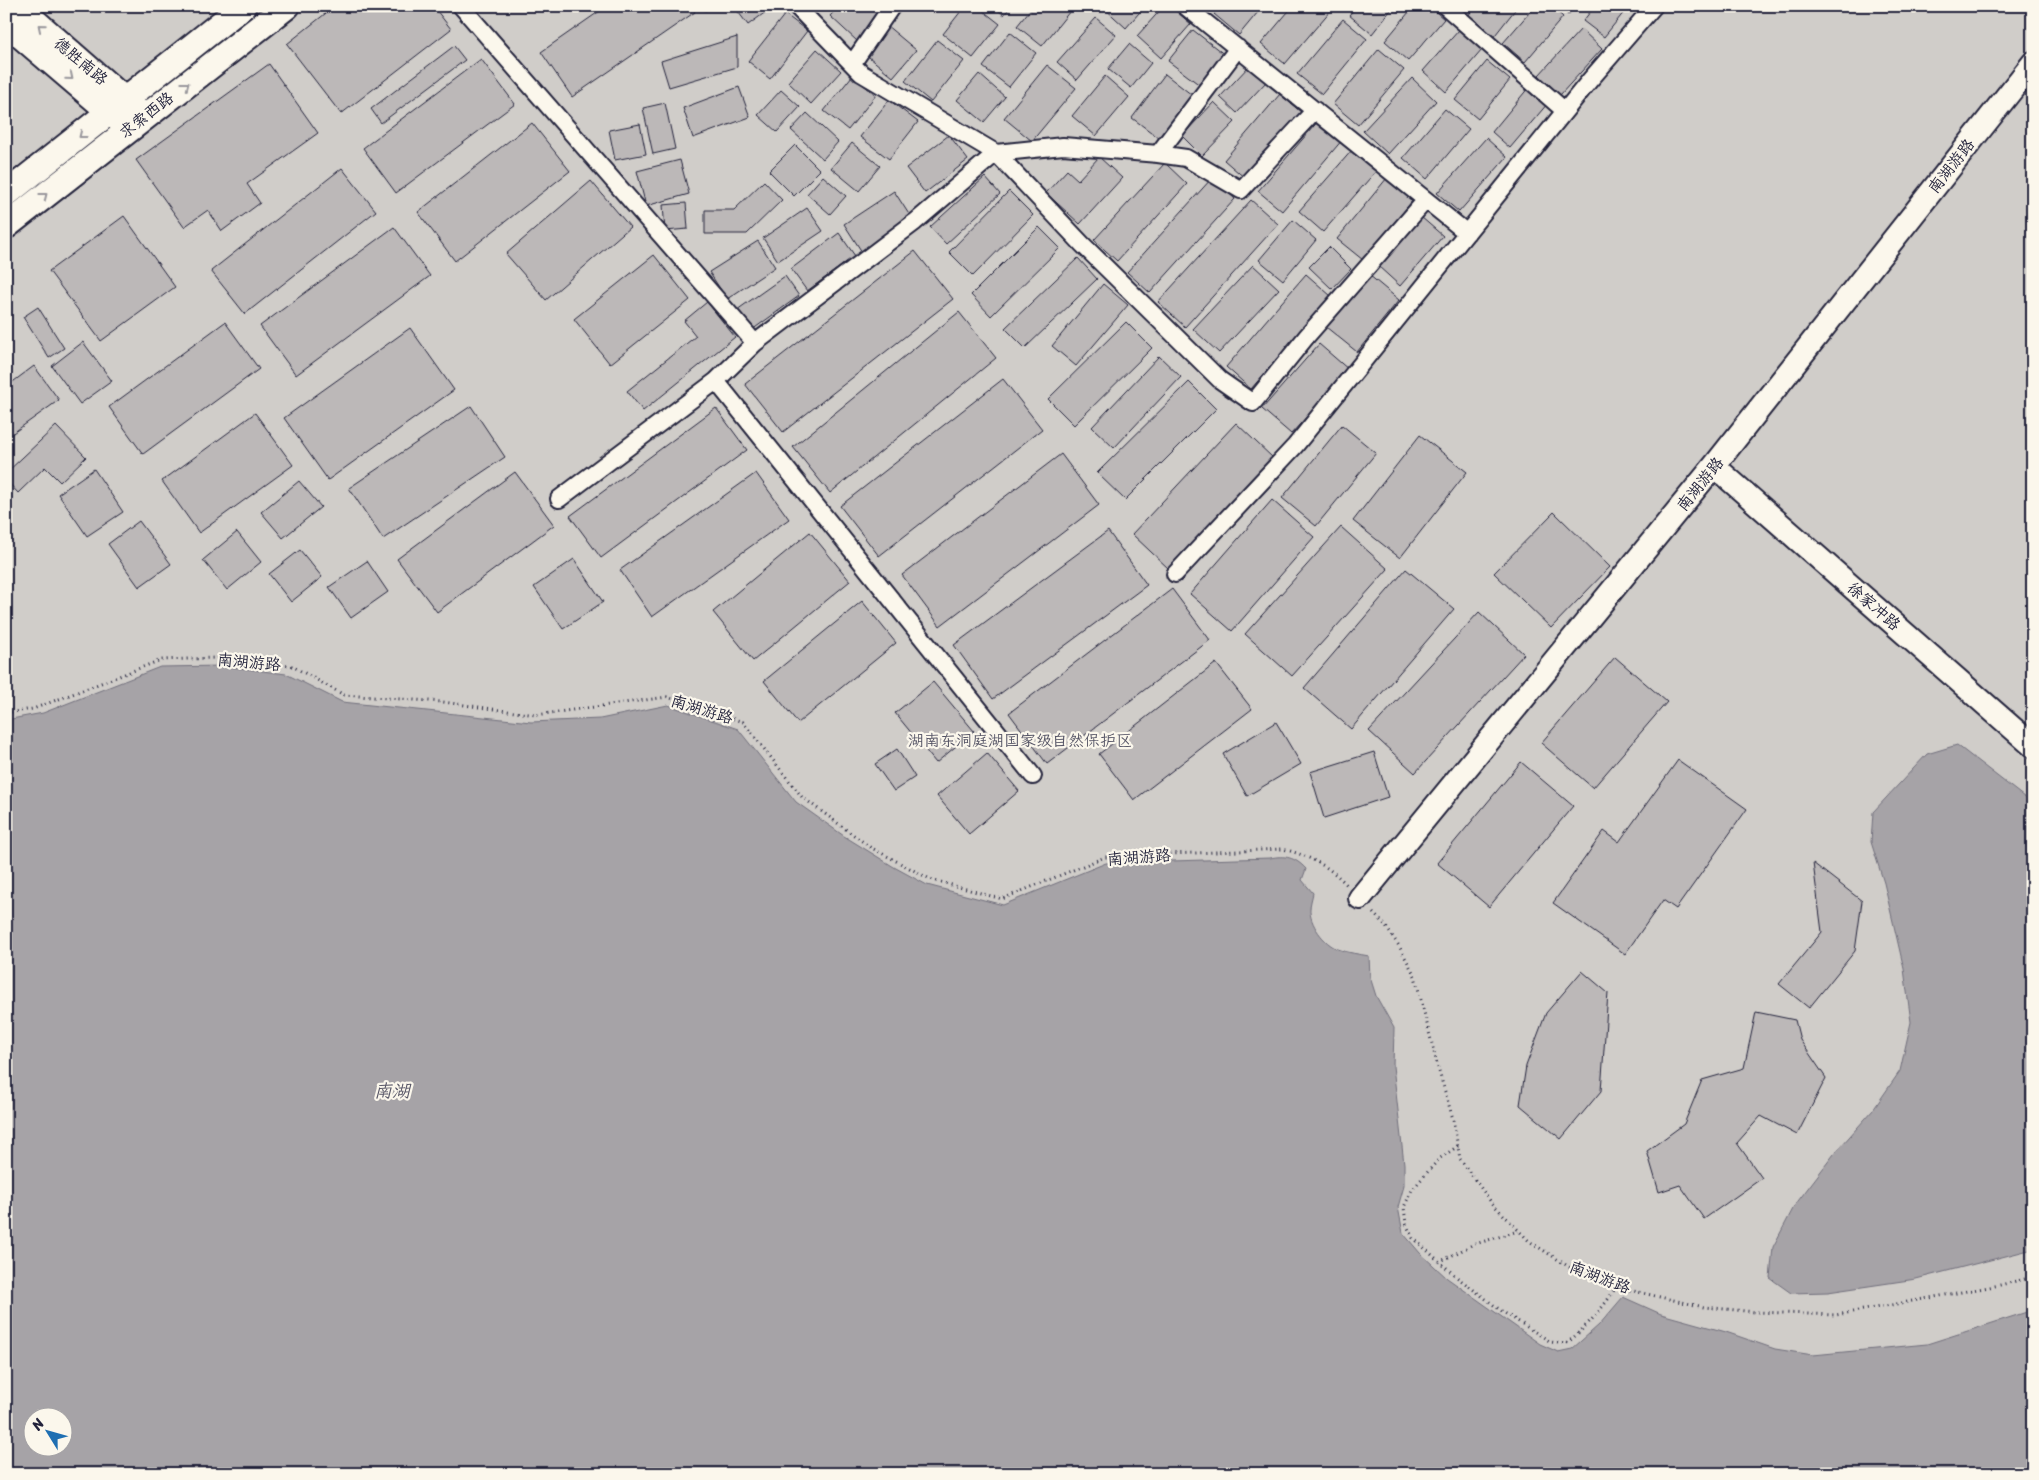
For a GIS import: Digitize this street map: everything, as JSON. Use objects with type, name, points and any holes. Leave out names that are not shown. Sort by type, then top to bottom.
[{"type":"main road","name":"德胜南路","points":[[17,6],[136,123]]},
{"type":"main road","name":"求索西路","points":[[6,194],[243,6]]},
{"type":"main road","name":"求索西路","points":[[6,226],[287,6]]},
{"type":"main road","name":"德胜南路","points":[[6,23],[119,105]]},
{"type":"street","points":[[461,6],[755,343]]},
{"type":"street","points":[[796,6],[861,73],[996,154],[1082,244],[1220,380],[1253,403],[1307,336],[1426,200]]},
{"type":"street","points":[[852,64],[892,6]]},
{"type":"street","points":[[1185,6],[1467,233]]},
{"type":"street","points":[[1445,6],[1565,111]]},
{"type":"street","points":[[1175,574],[1295,446],[1565,111],[1654,6]]},
{"type":"street","points":[[1158,154],[1238,48]]},
{"type":"street","name":"南湖游路","points":[[1360,898],[1714,466],[2033,63]]},
{"type":"street","points":[[559,499],[716,381],[755,343],[915,222],[996,154],[1063,146],[1186,158],[1241,190],[1315,110]]},
{"type":"street","points":[[716,381],[1033,776]]},
{"type":"street","name":"徐家冲路","points":[[1714,466],[2033,746]]},
{"type":"path","name":"南湖游路","points":[[6,713],[34,710],[161,660],[216,658],[292,666],[344,695],[443,702],[536,715],[667,697],[743,722],[802,798],[870,847],[930,879],[1002,899],[1105,857],[1283,849],[1303,854],[1336,874],[1384,924],[1399,946],[1414,976],[1453,1119],[1460,1159],[1486,1195],[1528,1241],[1574,1270],[1616,1287],[1704,1307],[1756,1312],[1836,1315],[2000,1285],[2033,1277]]},
{"type":"path","points":[[1458,1146],[1440,1159],[1427,1172],[1412,1190],[1404,1207],[1406,1224],[1413,1238],[1439,1262],[1503,1312],[1551,1342],[1566,1344],[1608,1301],[1616,1287]]},
{"type":"path","points":[[1439,1262],[1472,1245],[1518,1231]]},
{"type":"green space","name":"湖南东洞庭湖国家级自然保护区","points":[[6,6],[2033,6],[2033,1474],[6,1474]]},
{"type":"water","name":"南湖","points":[[223,666],[286,674],[342,702],[531,722],[600,719],[668,705],[738,729],[796,802],[844,836],[894,867],[927,885],[1003,905],[1106,863],[1280,857],[1294,859],[1306,869],[1302,880],[1313,893],[1310,915],[1318,932],[1328,943],[1338,949],[1369,956],[1370,977],[1376,996],[1394,1028],[1393,1066],[1404,1164],[1404,1186],[1398,1207],[1403,1233],[1420,1253],[1447,1278],[1540,1344],[1558,1352],[1572,1349],[1599,1325],[1623,1297],[1661,1314],[1726,1332],[1775,1349],[1813,1355],[1927,1344],[2033,1310],[2033,1474],[6,1474],[6,720],[43,713],[160,667]]},
{"type":"water","points":[[1957,745],[2033,804],[2033,1249],[1916,1279],[1828,1292],[1791,1293],[1770,1278],[1773,1247],[1795,1205],[1834,1154],[1873,1110],[1900,1071],[1911,1022],[1904,969],[1884,883],[1871,842],[1873,812],[1927,754]]},
{"type":"building","points":[[335,6],[433,6],[451,29],[341,114],[287,44]]},
{"type":"building","points":[[607,6],[691,6],[695,12],[572,97],[541,52]]},
{"type":"building","points":[[702,6],[713,6],[705,11]]},
{"type":"building","points":[[740,6],[774,6],[748,25],[736,9]]},
{"type":"building","points":[[839,6],[888,6],[857,41],[830,16]]},
{"type":"building","points":[[965,6],[977,6],[1000,24],[973,58],[943,34]]},
{"type":"building","points":[[993,6],[1011,6],[1004,15]]},
{"type":"building","points":[[1033,6],[1074,6],[1042,46],[1017,26]]},
{"type":"building","points":[[1102,6],[1145,6],[1126,28]]},
{"type":"building","points":[[1164,6],[1170,6],[1191,24],[1161,58],[1137,36]]},
{"type":"building","points":[[1221,6],[1263,6],[1239,35],[1214,14]]},
{"type":"building","points":[[1293,6],[1326,6],[1331,10],[1285,64],[1261,44]]},
{"type":"building","points":[[1357,6],[1394,6],[1372,34],[1349,15]]},
{"type":"building","points":[[1414,6],[1429,6],[1444,19],[1408,61],[1385,41]]},
{"type":"building","points":[[1476,6],[1518,6],[1492,39],[1466,18]]},
{"type":"building","points":[[1535,6],[1551,6],[1563,17],[1525,62],[1503,43]]},
{"type":"building","points":[[1558,6],[1576,6],[1568,15]]},
{"type":"building","points":[[1595,6],[1629,6],[1604,37],[1583,21]]},
{"type":"building","points":[[785,14],[807,31],[770,79],[748,61]]},
{"type":"building","points":[[1096,18],[1116,35],[1077,80],[1057,62]]},
{"type":"building","points":[[1343,19],[1367,39],[1322,94],[1297,74]]},
{"type":"building","points":[[886,25],[916,50],[893,77],[863,52]]},
{"type":"building","points":[[1581,29],[1602,49],[1560,95],[1539,75]]},
{"type":"building","points":[[1193,30],[1225,55],[1201,86],[1168,61]]},
{"type":"building","points":[[1459,30],[1482,50],[1446,92],[1423,71]]},
{"type":"building","points":[[1010,32],[1036,53],[1009,87],[983,67]]},
{"type":"building","points":[[737,37],[737,67],[669,87],[661,61]]},
{"type":"building","points":[[937,40],[964,61],[931,102],[905,81]]},
{"type":"building","points":[[1129,44],[1151,63],[1131,88],[1108,69]]},
{"type":"building","points":[[454,46],[465,60],[381,123],[371,109]]},
{"type":"building","points":[[817,49],[841,71],[811,104],[788,82]]},
{"type":"building","points":[[1379,49],[1404,70],[1358,125],[1333,104]]},
{"type":"building","points":[[481,59],[515,104],[396,193],[363,148]]},
{"type":"building","points":[[1487,61],[1510,80],[1478,119],[1455,100]]},
{"type":"building","points":[[269,64],[318,133],[247,184],[260,203],[222,231],[208,210],[184,227],[136,160]]},
{"type":"building","points":[[1047,65],[1076,88],[1032,141],[1004,118]]},
{"type":"building","points":[[1250,65],[1267,81],[1237,113],[1220,97]]},
{"type":"building","points":[[979,74],[1005,97],[984,122],[957,100]]},
{"type":"building","points":[[1165,74],[1192,95],[1159,138],[1132,118]]},
{"type":"building","points":[[852,76],[876,95],[848,130],[824,111]]},
{"type":"building","points":[[1105,76],[1129,97],[1096,136],[1072,116]]},
{"type":"building","points":[[1412,78],[1436,101],[1388,154],[1363,131]]},
{"type":"building","points":[[739,87],[750,117],[693,138],[683,108]]},
{"type":"building","points":[[1529,87],[1548,103],[1510,148],[1492,132]]},
{"type":"building","points":[[781,90],[800,107],[777,132],[758,115]]},
{"type":"building","points":[[1280,94],[1302,113],[1246,179],[1224,160]]},
{"type":"building","points":[[889,100],[918,122],[889,159],[860,137]]},
{"type":"building","points":[[1214,102],[1235,122],[1202,156],[1182,136]]},
{"type":"building","points":[[665,103],[675,149],[653,154],[643,108]]},
{"type":"building","points":[[1445,109],[1469,129],[1427,179],[1403,158]]},
{"type":"building","points":[[807,113],[838,142],[823,159],[791,130]]},
{"type":"building","points":[[1320,119],[1343,139],[1282,211],[1258,191]]},
{"type":"building","points":[[532,123],[570,171],[455,261],[418,212]]},
{"type":"building","points":[[640,124],[646,154],[615,160],[609,130]]},
{"type":"building","points":[[949,135],[968,160],[925,193],[906,168]]},
{"type":"building","points":[[1486,138],[1507,157],[1459,212],[1437,193]]},
{"type":"building","points":[[852,143],[880,166],[859,191],[831,168]]},
{"type":"building","points":[[795,145],[820,170],[794,196],[769,171]]},
{"type":"building","points":[[1353,149],[1377,170],[1323,232],[1299,211]]},
{"type":"building","points":[[1099,157],[1122,178],[1080,224],[1046,193],[1067,170],[1078,180]]},
{"type":"building","points":[[680,160],[689,194],[646,206],[637,171]]},
{"type":"building","points":[[1165,163],[1187,184],[1117,261],[1094,240]]},
{"type":"building","points":[[342,168],[376,211],[245,314],[211,271]]},
{"type":"building","points":[[823,176],[846,196],[830,214],[807,194]]},
{"type":"building","points":[[985,177],[1000,194],[946,244],[930,227]]},
{"type":"building","points":[[1212,178],[1235,199],[1150,293],[1127,272]]},
{"type":"building","points":[[1387,178],[1413,200],[1363,260],[1337,239]]},
{"type":"building","points":[[591,181],[630,227],[546,300],[506,254]]},
{"type":"building","points":[[764,181],[782,200],[747,234],[705,234],[705,210],[734,210]]},
{"type":"building","points":[[894,191],[912,219],[862,252],[844,224]]},
{"type":"building","points":[[1009,191],[1033,215],[973,276],[949,252]]},
{"type":"building","points":[[1251,200],[1278,224],[1185,327],[1158,302]]},
{"type":"building","points":[[686,203],[688,229],[665,231],[663,205]]},
{"type":"building","points":[[807,208],[823,231],[778,261],[763,238]]},
{"type":"building","points":[[124,216],[175,287],[101,341],[49,271]]},
{"type":"building","points":[[1421,217],[1443,236],[1400,286],[1378,266]]},
{"type":"building","points":[[1293,220],[1316,240],[1283,280],[1259,260]]},
{"type":"building","points":[[394,227],[430,276],[296,375],[260,326]]},
{"type":"building","points":[[1039,227],[1060,248],[991,316],[971,295]]},
{"type":"building","points":[[839,233],[855,256],[807,291],[791,269]]},
{"type":"building","points":[[758,241],[775,267],[727,299],[709,272]]},
{"type":"building","points":[[1329,247],[1351,269],[1332,289],[1309,267]]},
{"type":"building","points":[[915,251],[953,299],[783,432],[745,384]]},
{"type":"building","points":[[654,255],[690,300],[610,364],[574,319]]},
{"type":"building","points":[[1078,258],[1097,279],[1025,348],[1005,328]]},
{"type":"building","points":[[1253,265],[1279,289],[1219,353],[1193,329]]},
{"type":"building","points":[[1306,274],[1331,296],[1251,389],[1226,367]]},
{"type":"building","points":[[1369,275],[1399,300],[1357,352],[1326,327]]},
{"type":"building","points":[[785,276],[799,296],[752,330],[737,310]]},
{"type":"building","points":[[1103,284],[1128,305],[1076,366],[1052,346]]},
{"type":"building","points":[[707,302],[735,337],[643,411],[627,391],[696,336],[684,321]]},
{"type":"building","points":[[38,307],[64,348],[49,358],[23,317]]},
{"type":"building","points":[[959,312],[996,358],[830,493],[793,447]]},
{"type":"building","points":[[225,322],[259,369],[143,454],[109,407]]},
{"type":"building","points":[[1126,322],[1152,348],[1074,425],[1048,399]]},
{"type":"building","points":[[410,328],[454,390],[328,480],[284,418]]},
{"type":"building","points":[[83,342],[112,381],[80,404],[52,366]]},
{"type":"building","points":[[1319,344],[1349,370],[1291,434],[1262,409]]},
{"type":"building","points":[[1159,356],[1181,377],[1114,448],[1092,427]]},
{"type":"building","points":[[34,366],[59,400],[6,438],[6,387]]},
{"type":"building","points":[[1003,379],[1042,429],[879,556],[840,506]]},
{"type":"building","points":[[1189,382],[1216,409],[1125,500],[1097,473]]},
{"type":"building","points":[[471,406],[505,457],[383,539],[349,488]]},
{"type":"building","points":[[716,408],[747,450],[601,558],[570,516]]},
{"type":"building","points":[[255,413],[293,465],[199,533],[162,481]]},
{"type":"building","points":[[1236,423],[1273,458],[1169,569],[1132,534]]},
{"type":"building","points":[[1342,425],[1376,453],[1316,526],[1282,498]]},
{"type":"building","points":[[56,426],[86,457],[60,482],[45,467],[18,493],[6,480],[6,473]]},
{"type":"building","points":[[1420,435],[1467,472],[1400,558],[1353,521]]},
{"type":"building","points":[[1061,454],[1099,505],[940,626],[902,575]]},
{"type":"building","points":[[94,469],[123,512],[87,536],[58,494]]},
{"type":"building","points":[[515,472],[554,525],[437,612],[397,559]]},
{"type":"building","points":[[756,473],[789,519],[652,617],[620,570]]},
{"type":"building","points":[[299,481],[321,507],[283,538],[261,512]]},
{"type":"building","points":[[1272,500],[1314,537],[1232,631],[1190,594]]},
{"type":"building","points":[[1554,512],[1610,567],[1551,628],[1494,573]]},
{"type":"building","points":[[139,521],[171,564],[139,587],[108,544]]},
{"type":"building","points":[[1341,527],[1388,569],[1292,676],[1245,634]]},
{"type":"building","points":[[1108,531],[1147,585],[993,699],[954,645]]},
{"type":"building","points":[[237,532],[261,562],[227,590],[203,560]]},
{"type":"building","points":[[810,532],[850,581],[753,661],[713,612]]},
{"type":"building","points":[[300,550],[322,577],[291,602],[269,574]]},
{"type":"building","points":[[574,559],[603,602],[563,629],[534,587]]},
{"type":"building","points":[[367,561],[388,592],[351,618],[329,587]]},
{"type":"building","points":[[1406,569],[1454,609],[1351,729],[1304,688]]},
{"type":"building","points":[[1172,589],[1210,640],[1047,764],[1009,713]]},
{"type":"building","points":[[862,601],[896,643],[798,723],[764,681]]},
{"type":"building","points":[[1479,612],[1524,654],[1415,773],[1369,731]]},
{"type":"building","points":[[1615,657],[1667,702],[1593,788],[1541,743]]},
{"type":"building","points":[[1216,663],[1252,709],[1134,800],[1099,754]]},
{"type":"building","points":[[933,682],[974,731],[936,763],[895,713]]},
{"type":"building","points":[[1276,722],[1301,764],[1247,796],[1223,754]]},
{"type":"building","points":[[897,749],[915,777],[894,791],[875,764]]},
{"type":"building","points":[[1374,752],[1388,797],[1324,818],[1310,772]]},
{"type":"building","points":[[987,753],[1019,791],[969,834],[937,796]]},
{"type":"building","points":[[1678,760],[1747,809],[1676,909],[1663,900],[1625,954],[1553,903],[1604,831],[1619,842]]},
{"type":"building","points":[[1521,762],[1573,806],[1489,907],[1437,863]]},
{"type":"building","points":[[1813,863],[1862,901],[1855,951],[1809,1008],[1779,984],[1822,932]]},
{"type":"building","points":[[1582,971],[1608,993],[1601,1091],[1561,1139],[1520,1105],[1526,1066],[1546,1013]]},
{"type":"building","points":[[1756,1012],[1795,1020],[1800,1040],[1826,1078],[1797,1135],[1761,1116],[1737,1143],[1762,1178],[1704,1219],[1680,1185],[1659,1192],[1647,1151],[1684,1124],[1702,1080],[1744,1068]]}]
